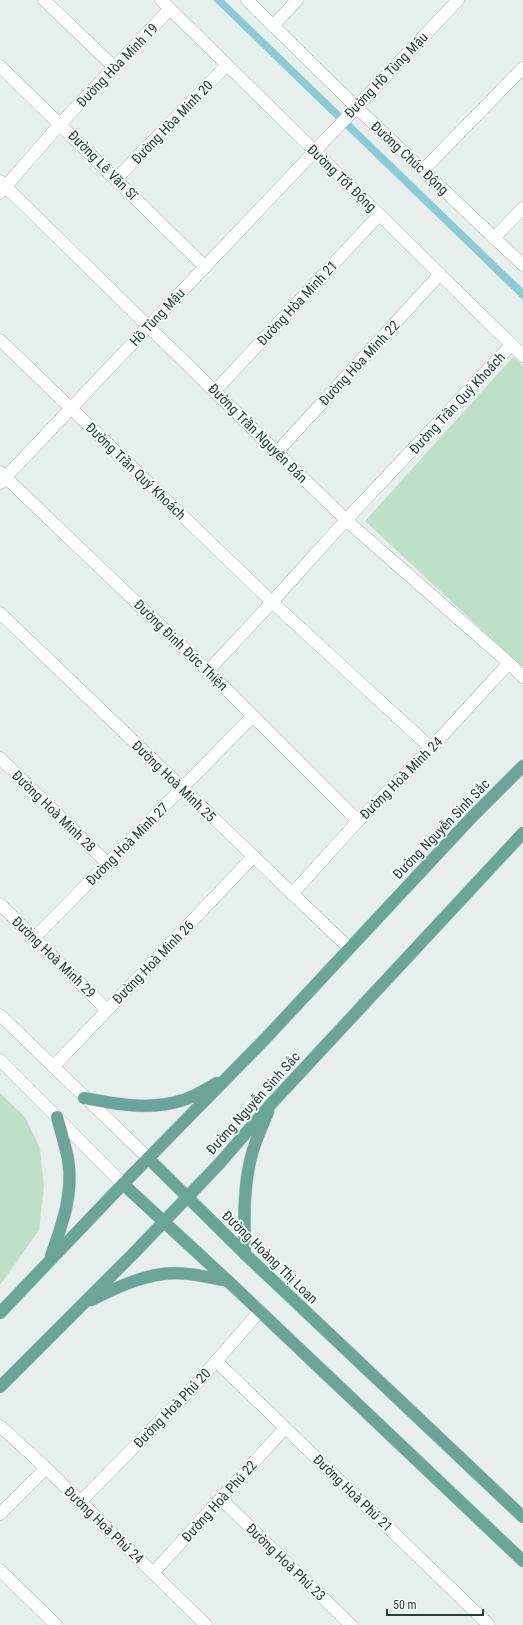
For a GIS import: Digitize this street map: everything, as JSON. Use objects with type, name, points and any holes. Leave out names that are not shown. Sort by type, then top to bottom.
[{"type":"main road","name":"Đường Nguyễn Sinh Sắc","points":[[0,1313],[148,1158],[227,1078],[472,817],[523,766]]},
{"type":"main road","name":"Đường Nguyễn Sinh Sắc","points":[[0,1387],[164,1222],[219,1164],[271,1104],[523,833]]},
{"type":"main road","points":[[84,1098],[120,1104],[155,1107],[184,1100],[227,1078]]},
{"type":"main road","points":[[245,1254],[244,1219],[246,1188],[253,1150],[271,1104]]},
{"type":"main road","points":[[49,1261],[64,1220],[70,1190],[68,1161],[57,1117]]},
{"type":"main road","name":"Đường Hoàng Thị Loan","points":[[148,1158],[245,1254],[523,1517]]},
{"type":"main road","points":[[123,1184],[260,1311],[523,1561]]},
{"type":"main road","points":[[82,1304],[128,1282],[164,1274],[199,1275],[228,1281]]},
{"type":"street","points":[[44,0],[114,67]]},
{"type":"street","name":"Đường Tốt Động","points":[[161,0],[316,149],[379,215],[523,356]]},
{"type":"street","name":"Đường Chúc Động","points":[[247,0],[354,109],[423,170],[523,265]]},
{"type":"street","points":[[273,26],[297,0]]},
{"type":"street","name":"Đường Hồ Tùng Mậu","points":[[316,149],[458,0]]},
{"type":"street","name":"Đường Hòa Minh 19","points":[[2,187],[170,9]]},
{"type":"street","name":"Đường Hòa Minh 20","points":[[116,179],[227,65]]},
{"type":"street","name":"Đường Lê Văn Sĩ","points":[[0,66],[204,266]]},
{"type":"street","points":[[423,170],[523,68]]},
{"type":"street","name":"Hồ Tùng Mậu","points":[[2,477],[71,408],[316,149]]},
{"type":"street","name":"Đường Trần Nguyên Đán","points":[[2,187],[149,326],[346,520],[523,677]]},
{"type":"street","points":[[494,238],[523,208]]},
{"type":"street","name":"Đường Hòa Minh 21","points":[[215,391],[379,215]]},
{"type":"street","name":"Đường Hòa Minh 22","points":[[277,452],[440,274]]},
{"type":"street","name":"Đường Trần Quý Khoách","points":[[0,340],[272,602],[431,748]]},
{"type":"street","name":"Đường Trần Quý Khoách","points":[[208,670],[346,520],[511,345]]},
{"type":"street","name":"Đường Đinh Đức Thiện","points":[[2,477],[208,670],[358,821]]},
{"type":"street","name":"Đường Hoà Minh 25","points":[[0,613],[349,948]]},
{"type":"street","name":"Đường Hoà Minh 24","points":[[292,894],[358,821],[431,748],[509,663]]},
{"type":"street","name":"Đường Hoà Minh 27","points":[[34,938],[253,716]]},
{"type":"street","name":"Đường Hoà Minh 28","points":[[0,758],[108,864]]},
{"type":"street","name":"Đường Hoà Minh 26","points":[[53,1068],[253,857]]},
{"type":"street","name":"Đường Hoà Minh 29","points":[[0,904],[107,1010]]},
{"type":"street","name":"Đường Hoàng Thị Loan","points":[[0,1015],[84,1098],[148,1158]]},
{"type":"street","points":[[0,1060],[123,1184]]},
{"type":"street","name":"Đường Hoà Phú 20","points":[[80,1502],[152,1430],[216,1362],[260,1311]]},
{"type":"street","name":"Đường Hoà Phú 21","points":[[216,1362],[489,1625]]},
{"type":"street","name":"Đường Hoà Phú 24","points":[[0,1426],[46,1468],[206,1625]]},
{"type":"street","name":"Đường Hoà Phú 22","points":[[153,1573],[286,1428]]},
{"type":"street","points":[[0,1514],[46,1468]]},
{"type":"street","name":"Đường Hoà Phú 23","points":[[221,1500],[351,1625]]},
{"type":"street","points":[[0,1570],[56,1625]]},
{"type":"green space","points":[[513,357],[523,366],[523,668],[365,521]]},
{"type":"green space","points":[[0,1093],[25,1117],[40,1148],[44,1186],[39,1230],[0,1285]]},
{"type":"water","points":[[213,0],[224,0],[523,289],[523,300]]}]
